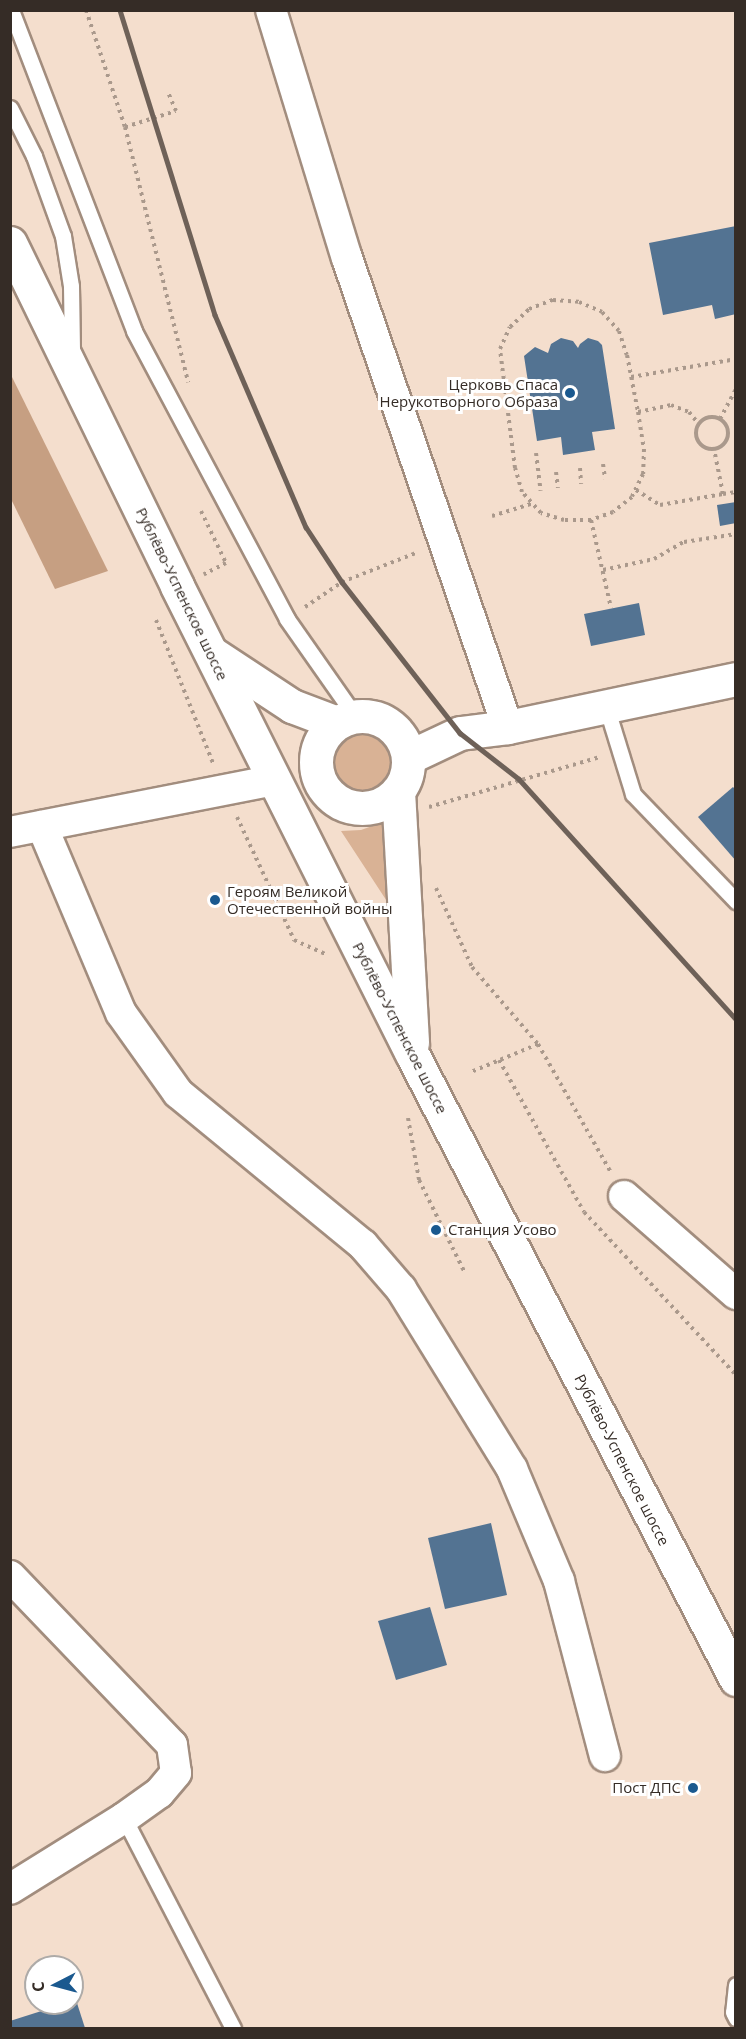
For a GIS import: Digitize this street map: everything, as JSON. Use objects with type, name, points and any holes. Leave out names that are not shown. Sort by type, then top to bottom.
[{"type":"main road","name":"Рублёво-Успенское шоссе","points":[[10,243],[177,586],[412,1054],[735,1679]]},
{"type":"main road","points":[[211,653],[292,706],[346,719],[374,717],[390,725],[403,740],[409,757],[407,776],[411,800],[412,1054]]},
{"type":"main road","points":[[409,757],[460,733],[508,727],[735,679]]},
{"type":"main road","points":[[346,719],[323,736],[316,754],[317,774],[324,789],[336,801],[352,808],[369,808],[411,800]]},
{"type":"main road","points":[[275,780],[317,774]]},
{"type":"street","points":[[271,10],[347,258],[508,727]]},
{"type":"street","points":[[10,832],[275,780]]},
{"type":"street","points":[[42,826],[121,1013],[178,1093],[363,1245],[401,1289],[512,1469],[559,1581],[605,1756]]},
{"type":"street","points":[[624,1196],[735,1294]]},
{"type":"street","points":[[10,1576],[172,1745],[176,1773],[159,1793],[124,1818],[10,1889]]},
{"type":"lane","points":[[11,10],[134,331],[286,619],[346,719]]},
{"type":"lane","points":[[10,108],[34,156],[63,236],[71,286],[72,370]]},
{"type":"lane","points":[[595,709],[633,795],[735,901]]},
{"type":"lane","points":[[124,1818],[233,2028]]},
{"type":"lane","points":[[735,1985],[732,2012],[735,2018]]},
{"type":"path","points":[[86,10],[125,127],[190,390]]},
{"type":"path","points":[[125,127],[176,111],[168,92]]},
{"type":"path","points":[[553,300],[579,302],[602,312],[619,331],[631,377],[644,449],[643,474],[632,497],[613,512],[591,520],[564,520],[541,513],[522,492],[515,468],[500,350],[510,327],[529,309],[553,300]]},
{"type":"path","points":[[631,377],[735,359]]},
{"type":"path","points":[[720,419],[735,389]]},
{"type":"path","points":[[638,412],[671,405],[689,412],[699,423]]},
{"type":"path","points":[[709,417],[720,419],[726,425],[725,443],[714,449],[702,446],[697,441],[696,429],[699,423],[709,417]]},
{"type":"path","points":[[714,449],[723,494]]},
{"type":"path","points":[[536,453],[541,491]]},
{"type":"path","points":[[603,464],[605,479]]},
{"type":"path","points":[[580,468],[581,484]]},
{"type":"path","points":[[556,472],[558,488]]},
{"type":"path","points":[[636,490],[660,505],[735,492]]},
{"type":"path","points":[[492,516],[531,504]]},
{"type":"path","points":[[591,520],[611,608]]},
{"type":"path","points":[[603,570],[654,559],[684,542],[735,534]]},
{"type":"path","points":[[305,607],[342,582],[443,542]]},
{"type":"path","points":[[177,586],[153,612],[224,790],[294,940],[336,959]]},
{"type":"path","points":[[411,800],[600,757],[595,709]]},
{"type":"path","points":[[432,880],[472,967],[538,1044],[624,1196]]},
{"type":"path","points":[[471,1072],[538,1044]]},
{"type":"path","points":[[407,1116],[419,1180],[464,1271]]},
{"type":"shaded area","points":[[10,375],[108,571],[55,589],[11,499]]},
{"type":"shaded area","points":[[362,727],[375,730],[386,737],[393,748],[396,761],[393,774],[386,785],[375,792],[362,795],[349,792],[338,785],[331,774],[328,761],[331,748],[338,737],[349,730]]},
{"type":"shaded area","points":[[386,818],[394,912],[341,831],[361,830],[378,824]]},
{"type":"building","points":[[736,226],[736,314],[715,319],[712,305],[663,315],[649,243]]},
{"type":"building","name":"Церковь Спаса Нерукотворного Образа","points":[[561,338],[573,341],[578,348],[588,338],[602,345],[615,429],[592,432],[595,450],[563,455],[561,437],[537,441],[524,356],[535,347],[548,353],[551,344]]},
{"type":"building","points":[[736,502],[736,523],[720,526],[717,505]]},
{"type":"building","points":[[639,603],[645,635],[591,646],[584,614]]},
{"type":"building","points":[[733,787],[736,790],[736,861],[698,817]]},
{"type":"building","points":[[491,1523],[507,1595],[445,1609],[428,1538]]},
{"type":"building","points":[[430,1607],[447,1665],[396,1680],[378,1621]]},
{"type":"building","points":[[29,2015],[81,2015],[85,2028],[10,2028],[10,2021]]},
{"type":"railway","points":[[120,10],[215,315],[306,527],[342,582],[460,733],[519,779],[736,1019]]},
{"type":"place","name":"Церковь Спаса Нерукотворного Образа","points":[[570,393]]},
{"type":"place","name":"Героям Великой Отечественной войны","points":[[215,900]]},
{"type":"place","name":"Станция Усово","points":[[436,1230]]},
{"type":"place","name":"Пост ДПС","points":[[693,1788]]}]
